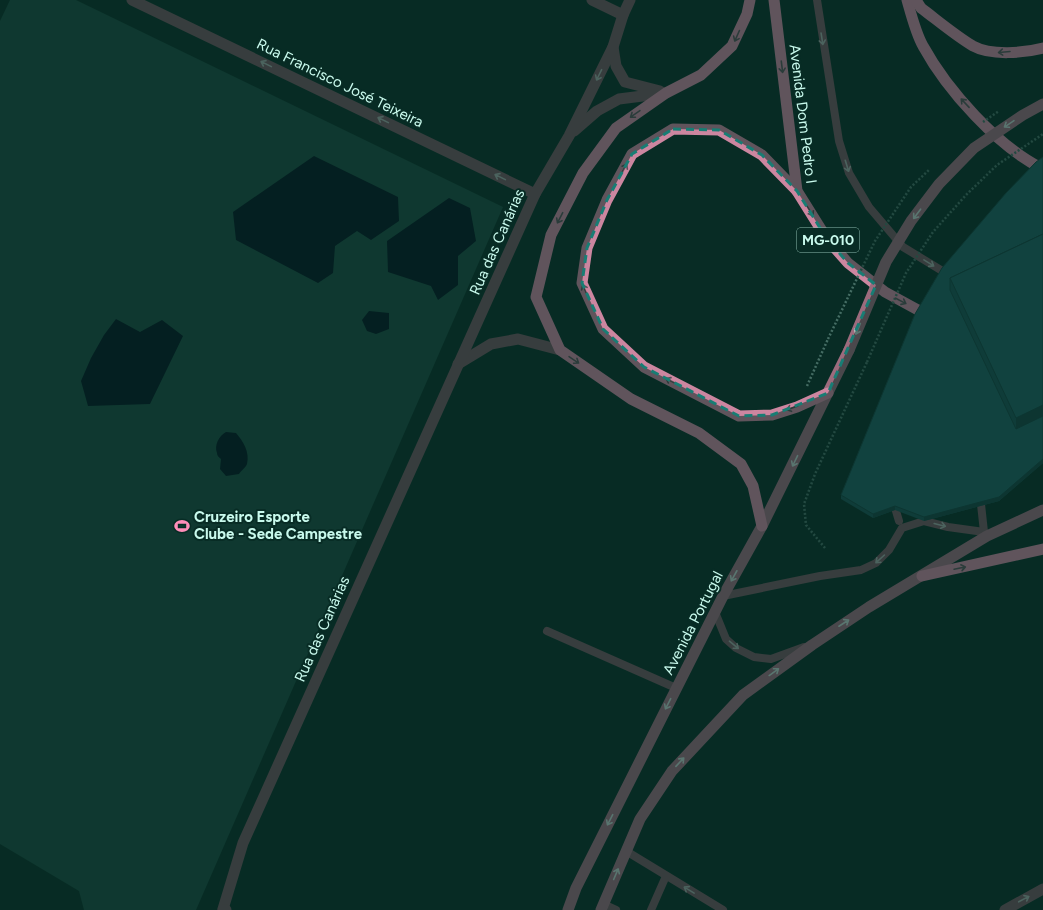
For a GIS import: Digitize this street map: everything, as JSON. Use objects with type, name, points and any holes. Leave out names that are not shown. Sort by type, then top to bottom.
[{"type":"highway","points":[[750,0],[747,14],[732,46],[701,75],[666,93],[616,128],[583,173],[551,235],[536,297],[560,350],[631,399],[699,433],[741,464],[753,486],[762,526]]},
{"type":"highway","name":"Avenida Dom Pedro I","points":[[774,0],[797,191],[827,239],[848,263],[885,292],[938,320]]},
{"type":"highway","points":[[907,0],[922,45],[952,90],[999,140],[1036,166],[1043,169]]},
{"type":"highway","points":[[916,0],[921,8],[974,47],[997,53],[1036,50],[1043,48]]},
{"type":"highway","points":[[797,191],[762,155],[719,130],[673,129],[632,154],[607,200],[587,248],[582,283],[603,329],[644,367],[739,416],[772,415],[796,407],[828,393]]},
{"type":"highway","points":[[922,576],[1043,549]]},
{"type":"main road","name":"Avenida Portugal","points":[[568,910],[576,888],[676,688],[723,596],[762,526],[828,393],[849,350],[886,262],[911,221],[939,184],[974,148],[1023,115],[1043,104]]},
{"type":"main road","points":[[602,907],[640,820],[672,771],[743,695],[812,644],[869,607],[987,536],[1041,511]]},
{"type":"street","name":"Rua Francisco José Teixeira","points":[[132,0],[535,194]]},
{"type":"street","points":[[592,0],[622,15]]},
{"type":"street","name":"Rua das Canárias","points":[[224,910],[243,843],[535,194],[569,136],[613,47],[622,15],[630,0]]},
{"type":"street","points":[[613,47],[616,66],[626,82],[666,93]]},
{"type":"street","name":"Rua das Canárias","points":[[569,136],[597,111],[619,99],[666,93]]},
{"type":"street","points":[[458,364],[491,344],[518,339],[560,350]]},
{"type":"street","points":[[1005,910],[1043,889]]},
{"type":"lane","points":[[817,0],[839,141],[849,173],[869,207],[903,247],[955,278]]},
{"type":"lane","points":[[979,484],[980,507],[984,532]]},
{"type":"lane","points":[[723,596],[820,576],[861,570],[876,563],[889,550],[901,524],[890,490]]},
{"type":"lane","points":[[922,576],[984,532],[1041,511]]},
{"type":"lane","points":[[901,524],[924,521],[948,527],[984,532]]},
{"type":"lane","points":[[715,612],[726,639],[736,648],[754,657],[771,659],[812,644]]},
{"type":"lane","points":[[547,631],[676,688]]},
{"type":"lane","points":[[626,851],[723,910]]},
{"type":"lane","points":[[651,910],[666,876]]},
{"type":"lane","points":[[602,907],[616,910]]},
{"type":"path","points":[[825,548],[806,525],[804,504],[815,474],[906,273],[932,232],[966,195],[997,165],[1043,134]]},
{"type":"path","points":[[796,407],[828,339]]},
{"type":"highlighted area","points":[[673,129],[719,130],[762,155],[797,191],[827,239],[848,263],[876,285],[828,393],[772,415],[739,416],[644,367],[603,329],[582,283],[587,248],[607,200],[632,154]]},
{"type":"green space","name":"Cruzeiro Esporte Clube - Sede Campestre","points":[[10,0],[76,0],[503,207],[196,910],[84,910],[79,891],[0,844],[0,21]]},
{"type":"water","points":[[314,156],[398,197],[399,221],[371,240],[357,231],[335,246],[333,273],[318,283],[236,240],[233,212]]},
{"type":"water","points":[[449,198],[470,208],[476,241],[458,256],[458,285],[438,300],[431,286],[388,272],[387,241]]},
{"type":"water","points":[[369,311],[389,313],[389,329],[376,334],[367,331],[362,320]]},
{"type":"water","points":[[116,319],[140,332],[162,320],[183,336],[150,404],[88,406],[81,381],[91,358],[104,335]]},
{"type":"water","points":[[226,432],[236,433],[239,436],[247,451],[248,460],[239,474],[226,476],[220,469],[221,459],[217,455],[216,447],[219,438]]},
{"type":"building","points":[[1043,157],[1043,234],[950,278],[950,290],[1016,429],[1043,416],[1043,459],[999,497],[924,517],[895,506],[873,514],[841,495],[915,314],[942,268],[1006,193],[1036,162]]},
{"type":"building","points":[[1043,234],[1043,405],[1016,418],[950,278]]},
{"type":"place","name":"Cruzeiro Esporte Clube - Sede Campestre","points":[[182,526]]}]
